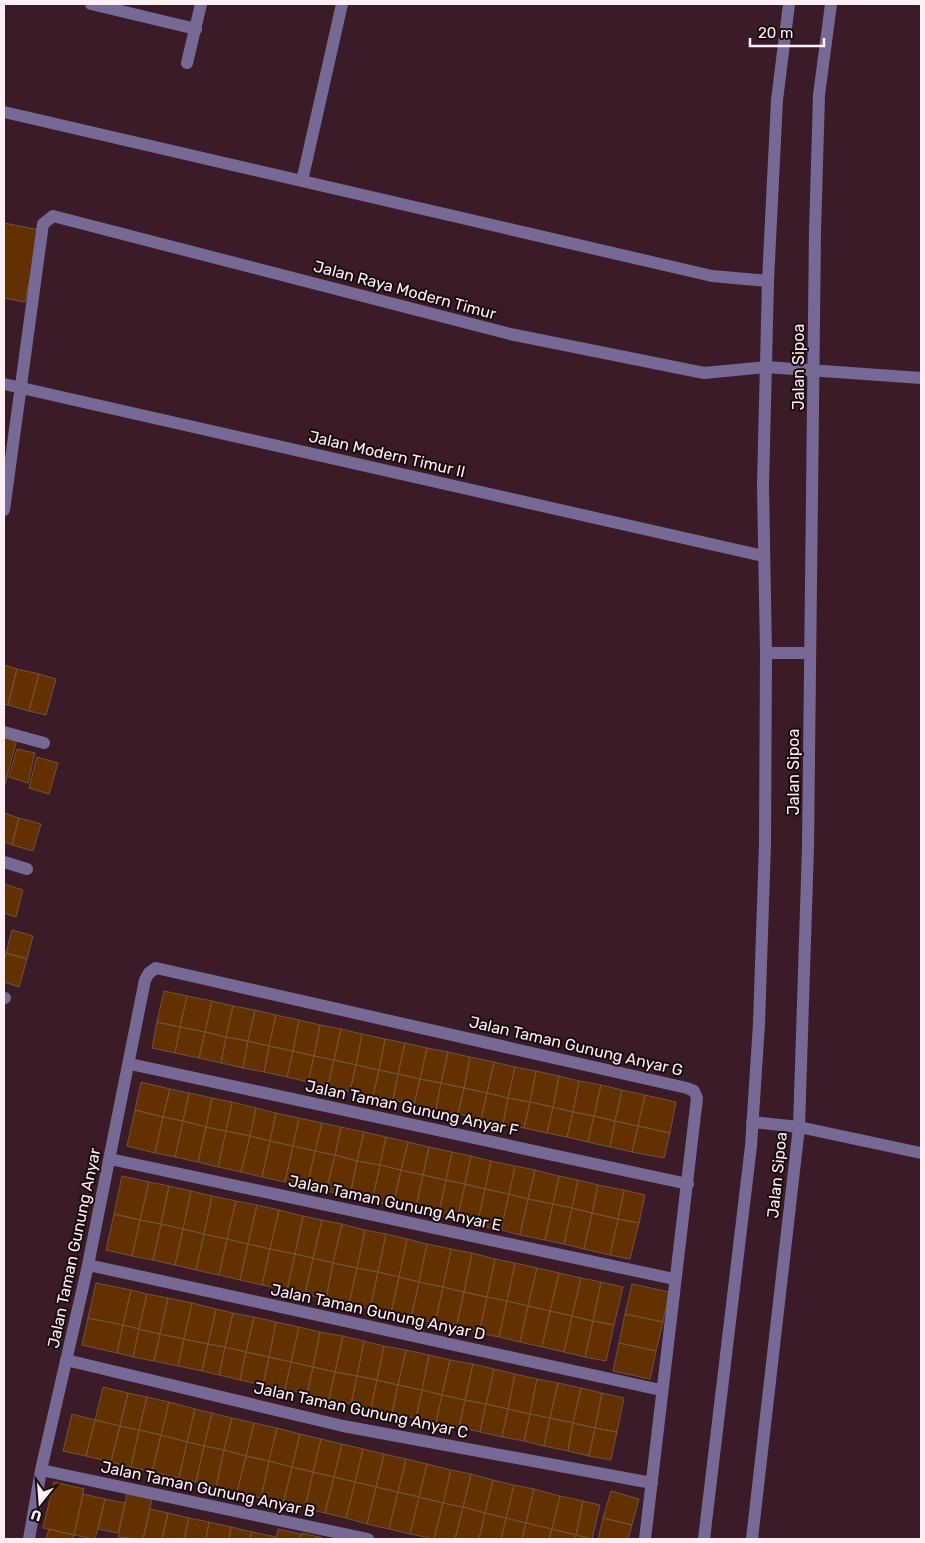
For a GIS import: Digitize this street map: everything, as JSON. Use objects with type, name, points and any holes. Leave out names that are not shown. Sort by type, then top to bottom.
[{"type":"street","points":[[91,4],[196,29]]},
{"type":"street","points":[[188,63],[201,4]]},
{"type":"street","points":[[302,181],[342,4]]},
{"type":"street","points":[[704,1539],[752,1122],[759,1024],[765,844],[766,654],[764,556],[768,281],[777,100],[789,4]]},
{"type":"street","name":"Jalan Sipoa","points":[[752,1539],[799,1127],[808,847],[815,232],[819,95],[831,4]]},
{"type":"street","points":[[4,112],[712,276],[768,281]]},
{"type":"street","name":"Jalan Raya Modern Timur","points":[[20,387],[43,224],[53,216],[69,218],[510,334],[704,373],[766,367],[921,378]]},
{"type":"street","name":"Jalan Modern Timur II","points":[[4,384],[764,556]]},
{"type":"street","points":[[4,510],[20,387]]},
{"type":"street","points":[[766,654],[810,653]]},
{"type":"street","points":[[4,732],[44,743]]},
{"type":"street","points":[[4,862],[27,869]]},
{"type":"street","name":"Jalan Taman Gunung Anyar","points":[[29,1539],[41,1470],[88,1265],[146,980],[149,972],[156,968]]},
{"type":"street","name":"Jalan Taman Gunung Anyar G","points":[[156,968],[694,1091],[697,1098],[688,1184],[674,1279],[645,1539]]},
{"type":"street","name":"Jalan Taman Gunung Anyar F","points":[[130,1064],[688,1184]]},
{"type":"street","points":[[752,1122],[799,1127],[921,1153]]},
{"type":"street","name":"Jalan Taman Gunung Anyar E","points":[[110,1159],[674,1279]]},
{"type":"street","name":"Jalan Taman Gunung Anyar D","points":[[88,1265],[661,1390]]},
{"type":"street","name":"Jalan Taman Gunung Anyar C","points":[[66,1360],[343,1426],[652,1483]]},
{"type":"street","name":"Jalan Taman Gunung Anyar B","points":[[41,1470],[368,1539]]},
{"type":"building","points":[[4,223],[40,230],[25,302],[4,298]]},
{"type":"building","points":[[4,665],[17,669],[8,705],[4,704]]},
{"type":"building","points":[[17,669],[39,674],[29,711],[8,705]]},
{"type":"building","points":[[39,674],[56,679],[46,715],[29,711]]},
{"type":"building","points":[[4,735],[17,739],[5,784],[4,784]]},
{"type":"building","points":[[17,749],[35,753],[28,783],[9,777]]},
{"type":"building","points":[[37,757],[58,763],[49,794],[29,788]]},
{"type":"building","points":[[4,813],[19,818],[12,845],[4,842]]},
{"type":"building","points":[[19,818],[41,824],[33,851],[12,845]]},
{"type":"building","points":[[4,884],[23,890],[16,917],[4,913]]},
{"type":"building","points":[[12,930],[33,936],[27,959],[6,953]]},
{"type":"building","points":[[6,953],[27,959],[19,987],[4,982]]},
{"type":"building","points":[[164,991],[187,996],[180,1027],[157,1022]]},
{"type":"building","points":[[187,996],[212,1001],[205,1032],[180,1027]]},
{"type":"building","points":[[212,1001],[233,1006],[226,1037],[205,1032]]},
{"type":"building","points":[[233,1006],[255,1010],[248,1041],[226,1037]]},
{"type":"building","points":[[255,1010],[276,1015],[269,1046],[248,1041]]},
{"type":"building","points":[[276,1015],[299,1020],[293,1051],[269,1046]]},
{"type":"building","points":[[299,1020],[320,1025],[314,1056],[293,1051]]},
{"type":"building","points":[[157,1022],[180,1027],[175,1053],[152,1048]]},
{"type":"building","points":[[320,1025],[341,1029],[334,1060],[314,1056]]},
{"type":"building","points":[[180,1027],[205,1032],[199,1058],[175,1053]]},
{"type":"building","points":[[341,1029],[362,1034],[356,1065],[334,1060]]},
{"type":"building","points":[[205,1032],[226,1037],[221,1063],[199,1058]]},
{"type":"building","points":[[362,1034],[385,1039],[379,1070],[356,1065]]},
{"type":"building","points":[[226,1037],[248,1041],[243,1068],[221,1063]]},
{"type":"building","points":[[385,1039],[405,1043],[398,1074],[379,1070]]},
{"type":"building","points":[[248,1041],[269,1046],[264,1072],[243,1068]]},
{"type":"building","points":[[405,1043],[427,1048],[420,1079],[398,1074]]},
{"type":"building","points":[[269,1046],[293,1051],[287,1077],[264,1072]]},
{"type":"building","points":[[427,1048],[448,1052],[441,1083],[420,1079]]},
{"type":"building","points":[[293,1051],[314,1056],[308,1082],[287,1077]]},
{"type":"building","points":[[448,1052],[470,1057],[464,1088],[441,1083]]},
{"type":"building","points":[[314,1056],[334,1060],[328,1086],[308,1082]]},
{"type":"building","points":[[470,1057],[494,1062],[487,1093],[464,1088]]},
{"type":"building","points":[[334,1060],[356,1065],[350,1091],[328,1086]]},
{"type":"building","points":[[494,1062],[515,1067],[508,1098],[487,1093]]},
{"type":"building","points":[[356,1065],[379,1070],[373,1096],[350,1091]]},
{"type":"building","points":[[515,1067],[536,1071],[530,1102],[508,1098]]},
{"type":"building","points":[[379,1070],[398,1074],[393,1100],[373,1096]]},
{"type":"building","points":[[536,1071],[559,1076],[553,1107],[530,1102]]},
{"type":"building","points":[[398,1074],[420,1079],[414,1105],[393,1100]]},
{"type":"building","points":[[559,1076],[579,1081],[573,1112],[553,1107]]},
{"type":"building","points":[[420,1079],[441,1083],[436,1109],[414,1105]]},
{"type":"building","points":[[579,1081],[601,1085],[594,1116],[573,1112]]},
{"type":"building","points":[[141,1082],[170,1089],[163,1117],[135,1110]]},
{"type":"building","points":[[441,1083],[464,1088],[458,1114],[436,1109]]},
{"type":"building","points":[[601,1085],[622,1090],[615,1121],[594,1116]]},
{"type":"building","points":[[464,1088],[487,1093],[481,1119],[458,1114]]},
{"type":"building","points":[[170,1089],[189,1093],[183,1121],[163,1117]]},
{"type":"building","points":[[622,1090],[645,1095],[638,1126],[615,1121]]},
{"type":"building","points":[[189,1093],[212,1098],[206,1127],[183,1121]]},
{"type":"building","points":[[487,1093],[508,1098],[503,1124],[481,1119]]},
{"type":"building","points":[[645,1095],[676,1102],[670,1133],[638,1126]]},
{"type":"building","points":[[212,1098],[232,1102],[226,1131],[206,1127]]},
{"type":"building","points":[[508,1098],[530,1102],[524,1128],[503,1124]]},
{"type":"building","points":[[232,1102],[256,1108],[250,1136],[226,1131]]},
{"type":"building","points":[[530,1102],[553,1107],[547,1133],[524,1128]]},
{"type":"building","points":[[553,1107],[573,1112],[567,1137],[547,1133]]},
{"type":"building","points":[[256,1108],[276,1113],[270,1141],[250,1136]]},
{"type":"building","points":[[135,1110],[163,1117],[155,1153],[127,1146]]},
{"type":"building","points":[[573,1112],[594,1116],[588,1142],[567,1137]]},
{"type":"building","points":[[276,1113],[299,1118],[293,1146],[270,1141]]},
{"type":"building","points":[[594,1116],[615,1121],[610,1147],[588,1142]]},
{"type":"building","points":[[163,1117],[183,1121],[175,1157],[155,1153]]},
{"type":"building","points":[[299,1118],[322,1123],[315,1151],[293,1146]]},
{"type":"building","points":[[183,1121],[206,1127],[198,1162],[175,1157]]},
{"type":"building","points":[[615,1121],[638,1126],[632,1152],[610,1147]]},
{"type":"building","points":[[322,1123],[341,1127],[335,1155],[315,1151]]},
{"type":"building","points":[[638,1126],[670,1133],[664,1158],[632,1152]]},
{"type":"building","points":[[206,1127],[226,1131],[218,1167],[198,1162]]},
{"type":"building","points":[[341,1127],[364,1132],[357,1161],[335,1155]]},
{"type":"building","points":[[226,1131],[250,1136],[241,1172],[218,1167]]},
{"type":"building","points":[[364,1132],[386,1137],[380,1165],[357,1161]]},
{"type":"building","points":[[250,1136],[270,1141],[262,1177],[241,1172]]},
{"type":"building","points":[[386,1137],[408,1142],[401,1170],[380,1165]]},
{"type":"building","points":[[270,1141],[293,1146],[285,1182],[262,1177]]},
{"type":"building","points":[[408,1142],[429,1147],[423,1175],[401,1170]]},
{"type":"building","points":[[293,1146],[315,1151],[307,1187],[285,1182]]},
{"type":"building","points":[[429,1147],[452,1152],[446,1180],[423,1175]]},
{"type":"building","points":[[315,1151],[335,1155],[326,1191],[307,1187]]},
{"type":"building","points":[[452,1152],[471,1156],[465,1184],[446,1180]]},
{"type":"building","points":[[335,1155],[357,1161],[350,1196],[326,1191]]},
{"type":"building","points":[[471,1156],[491,1161],[485,1189],[465,1184]]},
{"type":"building","points":[[357,1161],[380,1165],[372,1201],[350,1196]]},
{"type":"building","points":[[491,1161],[515,1166],[509,1194],[485,1189]]},
{"type":"building","points":[[380,1165],[401,1170],[393,1206],[372,1201]]},
{"type":"building","points":[[515,1166],[535,1170],[528,1199],[509,1194]]},
{"type":"building","points":[[401,1170],[423,1175],[415,1211],[393,1206]]},
{"type":"building","points":[[535,1170],[559,1176],[553,1204],[528,1199]]},
{"type":"building","points":[[423,1175],[446,1180],[438,1216],[415,1211]]},
{"type":"building","points":[[122,1176],[149,1182],[140,1220],[114,1214]]},
{"type":"building","points":[[559,1176],[578,1180],[572,1208],[553,1204]]},
{"type":"building","points":[[446,1180],[465,1184],[457,1220],[438,1216]]},
{"type":"building","points":[[578,1180],[598,1185],[592,1213],[572,1208]]},
{"type":"building","points":[[149,1182],[169,1186],[161,1224],[140,1220]]},
{"type":"building","points":[[465,1184],[485,1189],[477,1225],[457,1220]]},
{"type":"building","points":[[598,1185],[624,1190],[618,1219],[592,1213]]},
{"type":"building","points":[[169,1186],[191,1191],[183,1229],[161,1224]]},
{"type":"building","points":[[485,1189],[509,1194],[501,1230],[477,1225]]},
{"type":"building","points":[[624,1190],[645,1195],[639,1223],[618,1219]]},
{"type":"building","points":[[191,1191],[212,1196],[204,1234],[183,1229]]},
{"type":"building","points":[[509,1194],[528,1199],[520,1235],[501,1230]]},
{"type":"building","points":[[212,1196],[236,1201],[227,1239],[204,1234]]},
{"type":"building","points":[[528,1199],[553,1204],[545,1240],[520,1235]]},
{"type":"building","points":[[236,1201],[257,1205],[248,1244],[227,1239]]},
{"type":"building","points":[[553,1204],[572,1208],[564,1244],[545,1240]]},
{"type":"building","points":[[257,1205],[279,1210],[270,1249],[248,1244]]},
{"type":"building","points":[[572,1208],[592,1213],[584,1249],[564,1244]]},
{"type":"building","points":[[279,1210],[303,1216],[295,1254],[270,1249]]},
{"type":"building","points":[[592,1213],[618,1219],[610,1255],[584,1249]]},
{"type":"building","points":[[114,1214],[140,1220],[132,1256],[106,1250]]},
{"type":"building","points":[[303,1216],[322,1220],[313,1258],[295,1254]]},
{"type":"building","points":[[618,1219],[639,1223],[630,1259],[610,1255]]},
{"type":"building","points":[[140,1220],[161,1224],[153,1260],[132,1256]]},
{"type":"building","points":[[322,1220],[342,1224],[333,1263],[313,1258]]},
{"type":"building","points":[[161,1224],[183,1229],[175,1265],[153,1260]]},
{"type":"building","points":[[342,1224],[365,1230],[357,1268],[333,1263]]},
{"type":"building","points":[[183,1229],[204,1234],[196,1270],[175,1265]]},
{"type":"building","points":[[365,1230],[386,1234],[378,1272],[357,1268]]},
{"type":"building","points":[[204,1234],[227,1239],[219,1275],[196,1270]]},
{"type":"building","points":[[386,1234],[407,1239],[399,1277],[378,1272]]},
{"type":"building","points":[[227,1239],[248,1244],[240,1280],[219,1275]]},
{"type":"building","points":[[407,1239],[427,1244],[419,1282],[399,1277]]},
{"type":"building","points":[[248,1244],[270,1249],[262,1285],[240,1280]]},
{"type":"building","points":[[427,1244],[451,1249],[443,1287],[419,1282]]},
{"type":"building","points":[[270,1249],[295,1254],[287,1290],[262,1285]]},
{"type":"building","points":[[451,1249],[472,1253],[464,1292],[443,1287]]},
{"type":"building","points":[[472,1253],[495,1259],[487,1297],[464,1292]]},
{"type":"building","points":[[295,1254],[313,1258],[305,1294],[287,1290]]},
{"type":"building","points":[[313,1258],[333,1263],[326,1299],[305,1294]]},
{"type":"building","points":[[495,1259],[515,1263],[507,1301],[487,1297]]},
{"type":"building","points":[[333,1263],[357,1268],[349,1304],[326,1299]]},
{"type":"building","points":[[515,1263],[537,1268],[528,1306],[507,1301]]},
{"type":"building","points":[[357,1268],[378,1272],[370,1309],[349,1304]]},
{"type":"building","points":[[537,1268],[559,1273],[550,1311],[528,1306]]},
{"type":"building","points":[[378,1272],[399,1277],[391,1313],[370,1309]]},
{"type":"building","points":[[559,1273],[581,1278],[572,1316],[550,1311]]},
{"type":"building","points":[[399,1277],[419,1282],[411,1318],[391,1313]]},
{"type":"building","points":[[581,1278],[601,1282],[593,1321],[572,1316]]},
{"type":"building","points":[[419,1282],[443,1287],[435,1323],[411,1318]]},
{"type":"building","points":[[601,1282],[623,1287],[614,1325],[593,1321]]},
{"type":"building","points":[[96,1283],[131,1290],[123,1325],[88,1318]]},
{"type":"building","points":[[632,1284],[669,1292],[663,1322],[625,1314]]},
{"type":"building","points":[[443,1287],[464,1292],[456,1328],[435,1323]]},
{"type":"building","points":[[131,1290],[147,1294],[139,1329],[123,1325]]},
{"type":"building","points":[[464,1292],[487,1297],[479,1333],[456,1328]]},
{"type":"building","points":[[147,1294],[168,1298],[160,1334],[139,1329]]},
{"type":"building","points":[[487,1297],[507,1301],[499,1337],[479,1333]]},
{"type":"building","points":[[168,1298],[192,1303],[184,1339],[160,1334]]},
{"type":"building","points":[[507,1301],[528,1306],[520,1342],[499,1337]]},
{"type":"building","points":[[192,1303],[216,1309],[208,1344],[184,1339]]},
{"type":"building","points":[[528,1306],[550,1311],[542,1347],[520,1342]]},
{"type":"building","points":[[216,1309],[233,1313],[225,1347],[208,1344]]},
{"type":"building","points":[[550,1311],[572,1316],[564,1352],[542,1347]]},
{"type":"building","points":[[233,1313],[254,1317],[246,1352],[225,1347]]},
{"type":"building","points":[[625,1314],[663,1322],[656,1351],[619,1343]]},
{"type":"building","points":[[572,1316],[593,1321],[585,1357],[564,1352]]},
{"type":"building","points":[[254,1317],[276,1322],[269,1357],[246,1352]]},
{"type":"building","points":[[88,1318],[123,1325],[117,1353],[82,1345]]},
{"type":"building","points":[[593,1321],[614,1325],[606,1361],[585,1357]]},
{"type":"building","points":[[276,1322],[299,1327],[291,1362],[269,1357]]},
{"type":"building","points":[[123,1325],[139,1329],[133,1357],[117,1353]]},
{"type":"building","points":[[299,1327],[320,1332],[313,1367],[291,1362]]},
{"type":"building","points":[[139,1329],[160,1334],[154,1361],[133,1357]]},
{"type":"building","points":[[320,1332],[343,1336],[335,1372],[313,1367]]},
{"type":"building","points":[[160,1334],[184,1339],[178,1366],[154,1361]]},
{"type":"building","points":[[343,1336],[364,1341],[357,1376],[335,1372]]},
{"type":"building","points":[[184,1339],[208,1344],[202,1371],[178,1366]]},
{"type":"building","points":[[364,1341],[384,1346],[377,1380],[357,1376]]},
{"type":"building","points":[[619,1343],[656,1351],[650,1379],[613,1371]]},
{"type":"building","points":[[208,1344],[225,1347],[219,1375],[202,1371]]},
{"type":"building","points":[[384,1346],[406,1350],[398,1385],[377,1380]]},
{"type":"building","points":[[225,1347],[246,1352],[240,1380],[219,1375]]},
{"type":"building","points":[[406,1350],[429,1355],[422,1390],[398,1385]]},
{"type":"building","points":[[246,1352],[269,1357],[263,1385],[240,1380]]},
{"type":"building","points":[[429,1355],[450,1360],[442,1395],[422,1390]]},
{"type":"building","points":[[269,1357],[291,1362],[285,1389],[263,1385]]},
{"type":"building","points":[[450,1360],[473,1364],[465,1400],[442,1395]]},
{"type":"building","points":[[291,1362],[313,1367],[307,1394],[285,1389]]},
{"type":"building","points":[[473,1364],[494,1369],[486,1404],[465,1400]]},
{"type":"building","points":[[313,1367],[335,1372],[329,1399],[307,1394]]},
{"type":"building","points":[[494,1369],[515,1374],[508,1409],[486,1404]]},
{"type":"building","points":[[335,1372],[357,1376],[351,1404],[329,1399]]},
{"type":"building","points":[[515,1374],[537,1379],[530,1414],[508,1409]]},
{"type":"building","points":[[357,1376],[377,1380],[371,1408],[351,1404]]},
{"type":"building","points":[[537,1379],[558,1383],[550,1418],[530,1414]]},
{"type":"building","points":[[377,1380],[398,1385],[392,1413],[371,1408]]},
{"type":"building","points":[[558,1383],[581,1388],[573,1423],[550,1418]]},
{"type":"building","points":[[398,1385],[422,1390],[416,1418],[392,1413]]},
{"type":"building","points":[[103,1387],[128,1393],[120,1426],[95,1420]]},
{"type":"building","points":[[581,1388],[602,1393],[595,1428],[573,1423]]},
{"type":"building","points":[[422,1390],[442,1395],[436,1422],[416,1418]]},
{"type":"building","points":[[128,1393],[147,1397],[139,1430],[120,1426]]},
{"type":"building","points":[[602,1393],[624,1398],[617,1432],[595,1428]]},
{"type":"building","points":[[442,1395],[465,1400],[459,1427],[436,1422]]},
{"type":"building","points":[[147,1397],[169,1402],[161,1435],[139,1430]]},
{"type":"building","points":[[465,1400],[486,1404],[480,1432],[459,1427]]},
{"type":"building","points":[[169,1402],[195,1409],[187,1442],[161,1435]]},
{"type":"building","points":[[486,1404],[508,1409],[502,1437],[480,1432]]},
{"type":"building","points":[[195,1409],[212,1413],[204,1446],[187,1442]]},
{"type":"building","points":[[508,1409],[530,1414],[524,1441],[502,1437]]},
{"type":"building","points":[[212,1413],[232,1418],[224,1450],[204,1446]]},
{"type":"building","points":[[72,1414],[95,1420],[86,1456],[63,1451]]},
{"type":"building","points":[[530,1414],[550,1418],[544,1446],[524,1441]]},
{"type":"building","points":[[232,1418],[254,1423],[246,1456],[224,1450]]},
{"type":"building","points":[[550,1418],[573,1423],[568,1451],[544,1446]]},
{"type":"building","points":[[95,1420],[120,1426],[111,1462],[86,1456]]},
{"type":"building","points":[[254,1423],[277,1428],[269,1461],[246,1456]]},
{"type":"building","points":[[573,1423],[595,1428],[589,1456],[568,1451]]},
{"type":"building","points":[[120,1426],[139,1430],[131,1467],[111,1462]]},
{"type":"building","points":[[277,1428],[300,1434],[292,1467],[269,1461]]},
{"type":"building","points":[[595,1428],[617,1432],[611,1460],[589,1456]]},
{"type":"building","points":[[139,1430],[161,1435],[152,1472],[131,1467]]},
{"type":"building","points":[[300,1434],[321,1439],[313,1472],[292,1467]]},
{"type":"building","points":[[161,1435],[187,1442],[179,1478],[152,1472]]},
{"type":"building","points":[[321,1439],[342,1444],[334,1477],[313,1472]]},
{"type":"building","points":[[187,1442],[204,1446],[196,1482],[179,1478]]},
{"type":"building","points":[[342,1444],[363,1449],[355,1482],[334,1477]]},
{"type":"building","points":[[204,1446],[224,1450],[216,1487],[196,1482]]},
{"type":"building","points":[[363,1449],[384,1454],[376,1487],[355,1482]]},
{"type":"building","points":[[224,1450],[246,1456],[237,1492],[216,1487]]},
{"type":"building","points":[[384,1454],[406,1459],[398,1492],[376,1487]]},
{"type":"building","points":[[246,1456],[269,1461],[261,1498],[237,1492]]},
{"type":"building","points":[[406,1459],[427,1464],[419,1497],[398,1492]]},
{"type":"building","points":[[269,1461],[292,1467],[283,1504],[261,1498]]},
{"type":"building","points":[[427,1464],[451,1470],[443,1503],[419,1497]]},
{"type":"building","points":[[292,1467],[313,1472],[305,1508],[283,1504]]},
{"type":"building","points":[[451,1470],[471,1474],[463,1507],[443,1503]]},
{"type":"building","points":[[313,1472],[334,1477],[325,1513],[305,1508]]},
{"type":"building","points":[[471,1474],[493,1480],[485,1513],[463,1507]]},
{"type":"building","points":[[334,1477],[355,1482],[346,1518],[325,1513]]},
{"type":"building","points":[[493,1480],[514,1485],[506,1518],[485,1513]]},
{"type":"building","points":[[54,1482],[84,1489],[74,1535],[43,1528]]},
{"type":"building","points":[[355,1482],[376,1487],[367,1524],[346,1518]]},
{"type":"building","points":[[514,1485],[534,1489],[526,1523],[506,1518]]},
{"type":"building","points":[[376,1487],[398,1492],[389,1529],[367,1524]]},
{"type":"building","points":[[534,1489],[560,1496],[552,1529],[526,1523]]},
{"type":"building","points":[[611,1491],[639,1499],[632,1525],[603,1518]]},
{"type":"building","points":[[398,1492],[419,1497],[410,1534],[389,1529]]},
{"type":"building","points":[[83,1494],[105,1499],[95,1539],[74,1535]]},
{"type":"building","points":[[127,1494],[152,1499],[143,1539],[118,1537]]},
{"type":"building","points":[[560,1496],[583,1501],[576,1535],[552,1529]]},
{"type":"building","points":[[419,1497],[443,1503],[434,1539],[410,1534]]},
{"type":"building","points":[[105,1499],[125,1503],[118,1533],[98,1529]]},
{"type":"building","points":[[583,1501],[600,1505],[592,1539],[576,1535]]},
{"type":"building","points":[[443,1503],[463,1507],[455,1539],[434,1539]]},
{"type":"building","points":[[463,1507],[485,1513],[479,1539],[455,1539]]},
{"type":"building","points":[[150,1509],[168,1513],[162,1539],[143,1539]]},
{"type":"building","points":[[168,1513],[189,1518],[184,1539],[162,1539]]},
{"type":"building","points":[[485,1513],[506,1518],[501,1539],[479,1539]]},
{"type":"building","points":[[189,1518],[209,1522],[206,1539],[184,1539]]},
{"type":"building","points":[[506,1518],[526,1523],[522,1539],[501,1539]]},
{"type":"building","points":[[603,1518],[632,1525],[628,1539],[598,1539]]},
{"type":"building","points":[[209,1522],[231,1527],[229,1539],[206,1539]]},
{"type":"building","points":[[526,1523],[552,1529],[549,1539],[522,1539]]},
{"type":"building","points":[[231,1527],[252,1532],[250,1539],[229,1539]]},
{"type":"building","points":[[49,1529],[74,1535],[73,1539],[46,1539]]},
{"type":"building","points":[[278,1529],[301,1534],[300,1539],[276,1539]]},
{"type":"building","points":[[552,1529],[576,1535],[575,1539],[549,1539]]},
{"type":"building","points":[[252,1532],[276,1537],[275,1539],[250,1539]]},
{"type":"building","points":[[302,1533],[323,1538],[323,1539],[300,1539]]},
{"type":"building","points":[[576,1535],[592,1539],[575,1539]]}]
